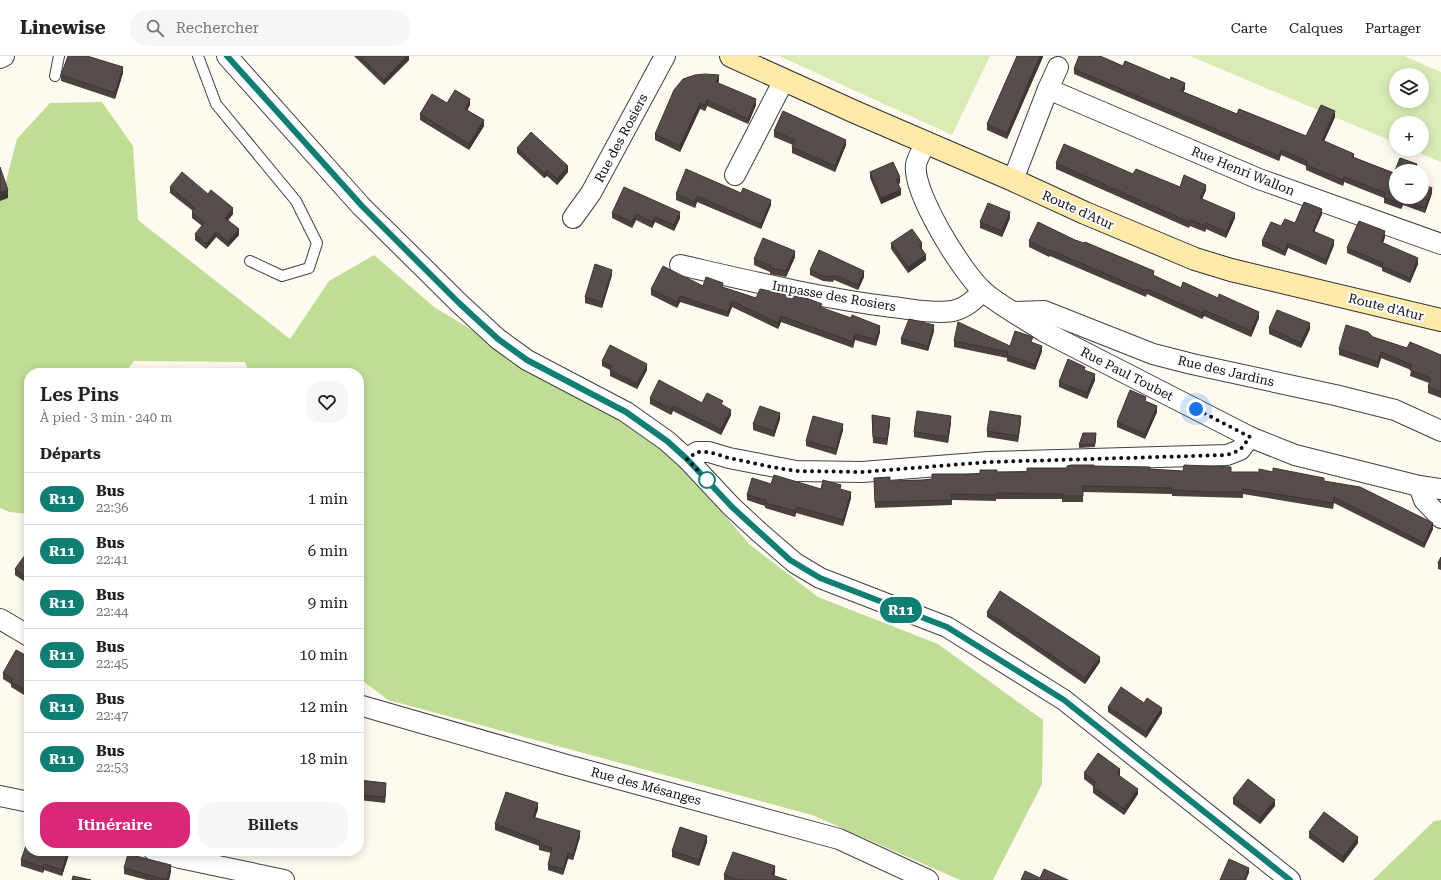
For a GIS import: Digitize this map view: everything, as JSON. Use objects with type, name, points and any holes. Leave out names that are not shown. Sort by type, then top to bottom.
[{"type":"main road","name":"Route d'Atur","points":[[731,56],[1085,213],[1195,259],[1231,270],[1441,320]]},
{"type":"street","points":[[0,58],[4,56]]},
{"type":"street","points":[[227,56],[362,206],[459,303],[498,339],[527,360],[626,412],[667,441],[687,459],[732,507],[790,560],[820,578],[947,627],[1057,696],[1290,880]]},
{"type":"street","name":"Rue des Rosiers","points":[[572,218],[591,193],[665,56]]},
{"type":"street","points":[[1013,180],[1058,67]]},
{"type":"street","points":[[735,175],[784,80]]},
{"type":"street","name":"Rue Henri Wallon","points":[[1048,89],[1259,179],[1441,244]]},
{"type":"street","name":"Rue Paul Toubet","points":[[926,142],[916,165],[917,178],[934,220],[950,249],[968,274],[983,291],[1013,312],[1045,332],[1250,437],[1295,455],[1419,486],[1441,490]]},
{"type":"street","name":"Impasse des Rosiers","points":[[680,265],[788,290],[865,304],[940,312],[954,311],[967,306],[983,291]]},
{"type":"street","name":"Rue des Jardins","points":[[1013,312],[1044,311],[1153,354],[1395,410],[1441,431]]},
{"type":"street","points":[[687,459],[697,452],[709,452],[729,458],[796,471],[862,472],[989,462],[1227,455],[1240,450],[1250,437]]},
{"type":"street","points":[[1419,486],[1424,500],[1441,518]]},
{"type":"street","points":[[0,619],[24,633]]},
{"type":"street","name":"Rue des Mésanges","points":[[364,707],[567,765],[839,839],[928,880]]},
{"type":"street","points":[[0,796],[24,801]]},
{"type":"street","points":[[173,856],[284,880]]},
{"type":"lane","points":[[55,76],[59,56]]},
{"type":"lane","points":[[198,56],[216,104],[296,201],[318,243],[309,268],[282,276],[250,261]]},
{"type":"green space","points":[[779,56],[990,56],[952,135]]},
{"type":"green space","points":[[1190,56],[1404,56],[1441,72],[1441,162],[1427,156],[1429,156],[1429,116],[1389,116],[1389,140]]},
{"type":"green space","points":[[102,102],[133,146],[138,220],[290,339],[329,281],[374,255],[434,307],[536,369],[611,408],[671,452],[749,544],[818,597],[938,644],[1043,720],[1042,784],[993,880],[960,880],[812,815],[388,700],[364,682],[364,368],[247,368],[245,362],[134,361],[129,368],[24,368],[24,514],[9,512],[0,508],[0,186],[6,181],[17,139],[50,103]]},
{"type":"green space","points":[[1441,820],[1441,880],[1373,880],[1434,821]]},
{"type":"building","points":[[68,56],[87,56],[123,67],[115,93],[61,75]]},
{"type":"building","points":[[360,56],[407,56],[384,80]]},
{"type":"building","points":[[1017,56],[1040,56],[1007,133],[987,124]]},
{"type":"building","points":[[1079,56],[1100,56],[1123,66],[1125,61],[1170,80],[1171,77],[1185,83],[1181,91],[1237,114],[1239,109],[1306,136],[1321,105],[1335,111],[1322,140],[1354,154],[1352,157],[1389,171],[1389,199],[1384,197],[1386,193],[1344,177],[1343,180],[1306,165],[1307,161],[1281,150],[1279,156],[1074,69]]},
{"type":"building","points":[[695,75],[719,75],[716,82],[756,99],[748,119],[707,100],[705,105],[700,103],[680,146],[655,134],[674,90],[683,79]]},
{"type":"building","points":[[455,90],[470,99],[465,109],[484,120],[469,144],[420,114],[432,94],[447,103]]},
{"type":"building","points":[[783,111],[846,140],[835,166],[792,147],[795,140],[774,131]]},
{"type":"building","points":[[531,132],[568,166],[557,179],[547,170],[544,173],[517,148]]},
{"type":"building","points":[[1064,144],[1133,174],[1136,169],[1180,187],[1184,175],[1206,185],[1200,198],[1235,213],[1226,232],[1206,223],[1205,226],[1190,220],[1189,222],[1056,163]]},
{"type":"building","points":[[1400,158],[1417,164],[1398,164]]},
{"type":"building","points":[[893,162],[900,177],[896,179],[901,190],[881,198],[870,172]]},
{"type":"building","points":[[0,167],[8,190],[0,192]]},
{"type":"building","points":[[686,169],[741,193],[743,188],[771,200],[761,224],[697,196],[695,202],[676,194]]},
{"type":"building","points":[[182,172],[208,194],[211,190],[233,208],[225,218],[239,229],[228,242],[216,232],[206,244],[195,234],[204,223],[192,212],[195,208],[170,187]]},
{"type":"building","points":[[624,187],[680,212],[674,225],[655,217],[652,222],[636,214],[632,222],[612,213]]},
{"type":"building","points":[[1429,187],[1432,188],[1429,197]]},
{"type":"building","points":[[1304,202],[1322,209],[1313,231],[1334,240],[1326,260],[1288,243],[1285,251],[1262,241],[1271,222],[1281,226],[1285,219],[1295,223]]},
{"type":"building","points":[[988,203],[1010,212],[1002,231],[980,222]]},
{"type":"building","points":[[1415,204],[1426,204],[1425,208]]},
{"type":"building","points":[[1359,221],[1385,231],[1381,242],[1418,258],[1410,278],[1382,266],[1383,263],[1347,248]]},
{"type":"building","points":[[1038,222],[1075,240],[1085,242],[1154,271],[1153,275],[1181,288],[1183,282],[1218,298],[1219,294],[1259,312],[1251,331],[1204,310],[1202,313],[1147,289],[1146,291],[1050,250],[1049,251],[1029,241]]},
{"type":"building","points":[[912,229],[922,243],[919,245],[926,255],[908,267],[891,243]]},
{"type":"building","points":[[763,238],[795,251],[786,271],[770,268],[771,266],[754,259]]},
{"type":"building","points":[[819,250],[864,271],[858,285],[834,275],[833,277],[823,276],[810,270]]},
{"type":"building","points":[[595,264],[612,270],[602,302],[585,297]]},
{"type":"building","points":[[663,266],[703,286],[706,277],[723,283],[722,287],[756,298],[760,289],[809,299],[822,304],[820,307],[851,318],[852,315],[880,326],[876,340],[855,334],[853,342],[781,316],[778,323],[732,301],[728,312],[680,296],[677,302],[651,289]]},
{"type":"building","points":[[1277,310],[1310,323],[1301,343],[1269,328]]},
{"type":"building","points":[[909,319],[934,325],[928,346],[901,339]]},
{"type":"building","points":[[958,322],[1010,346],[1015,331],[1033,337],[1031,342],[1042,346],[1035,365],[1007,355],[1008,352],[954,341]]},
{"type":"building","points":[[1346,325],[1368,332],[1373,337],[1407,348],[1410,342],[1441,355],[1441,392],[1428,387],[1431,378],[1410,370],[1412,365],[1381,352],[1378,362],[1339,349]]},
{"type":"building","points":[[610,345],[647,364],[637,384],[610,370],[612,366],[602,361]]},
{"type":"building","points":[[1068,359],[1085,367],[1084,370],[1095,374],[1087,393],[1059,382]]},
{"type":"building","points":[[659,380],[702,403],[707,393],[723,401],[721,404],[731,410],[721,429],[673,406],[671,409],[650,398]]},
{"type":"building","points":[[1130,390],[1146,397],[1145,401],[1157,406],[1145,434],[1117,422]]},
{"type":"building","points":[[760,406],[780,413],[774,431],[753,424]]},
{"type":"building","points":[[917,411],[951,416],[948,437],[914,432]]},
{"type":"building","points":[[990,411],[1021,416],[1018,436],[987,431]]},
{"type":"building","points":[[872,415],[890,418],[887,439],[873,437]]},
{"type":"building","points":[[813,416],[843,424],[836,449],[806,441]]},
{"type":"building","points":[[1083,433],[1096,433],[1095,444],[1079,445]]},
{"type":"building","points":[[1184,465],[1231,467],[1231,472],[1259,472],[1259,469],[1273,472],[1273,468],[1324,478],[1324,481],[1360,487],[1433,523],[1424,543],[1334,497],[1333,503],[1243,489],[1243,492],[1209,492],[1172,490],[1172,488],[1083,486],[1083,496],[1062,496],[1063,494],[951,494],[952,500],[875,502],[874,478],[890,477],[890,481],[922,480],[932,479],[932,474],[980,474],[980,470],[997,470],[997,472],[1027,472],[1027,468],[1067,468],[1067,466],[1150,467],[1150,469],[1183,471]]},
{"type":"building","points":[[774,475],[821,489],[823,480],[841,485],[840,489],[851,492],[843,520],[796,507],[795,511],[765,503],[766,500],[747,495],[752,478],[771,484]]},
{"type":"building","points":[[24,556],[24,575],[15,569]]},
{"type":"building","points":[[1441,557],[1441,564],[1438,563]]},
{"type":"building","points":[[1000,591],[1100,657],[1085,678],[987,612]]},
{"type":"building","points":[[16,650],[24,654],[24,689],[11,682],[13,679],[3,673]]},
{"type":"building","points":[[1121,687],[1144,703],[1147,698],[1162,708],[1146,732],[1108,707]]},
{"type":"building","points":[[1098,753],[1120,769],[1117,774],[1138,789],[1124,809],[1093,787],[1096,782],[1084,773]]},
{"type":"building","points":[[1248,779],[1275,800],[1260,818],[1233,798]]},
{"type":"building","points":[[364,781],[386,783],[385,797],[364,795]]},
{"type":"building","points":[[506,792],[538,803],[533,817],[580,831],[573,855],[568,853],[563,869],[548,865],[552,848],[539,844],[540,841],[495,824]]},
{"type":"building","points":[[1324,812],[1358,837],[1343,857],[1309,832]]},
{"type":"building","points":[[680,827],[707,836],[699,860],[672,851]]},
{"type":"building","points":[[24,851],[24,856],[66,856],[62,870],[44,864],[43,867],[21,860]]},
{"type":"building","points":[[733,852],[775,866],[772,875],[787,880],[738,880],[724,875]]},
{"type":"building","points":[[127,856],[136,856],[171,865],[167,880],[124,868]]},
{"type":"building","points":[[1229,859],[1249,868],[1244,880],[1220,880]]},
{"type":"building","points":[[1044,869],[1068,880],[1021,880],[1025,871],[1040,878]]},
{"type":"building","points":[[73,876],[91,880],[72,880]]},
{"type":"bus line","name":"R11","points":[[227,56],[362,206],[459,303],[512,350],[527,360],[626,412],[667,441],[687,459],[732,507],[790,560],[820,578],[947,627],[1064,700],[1290,880]]},
{"type":"route","points":[[707,480],[687,459],[697,452],[709,452],[729,458],[796,471],[862,472],[989,462],[1227,455],[1240,450],[1250,437],[1196,409]]}]
